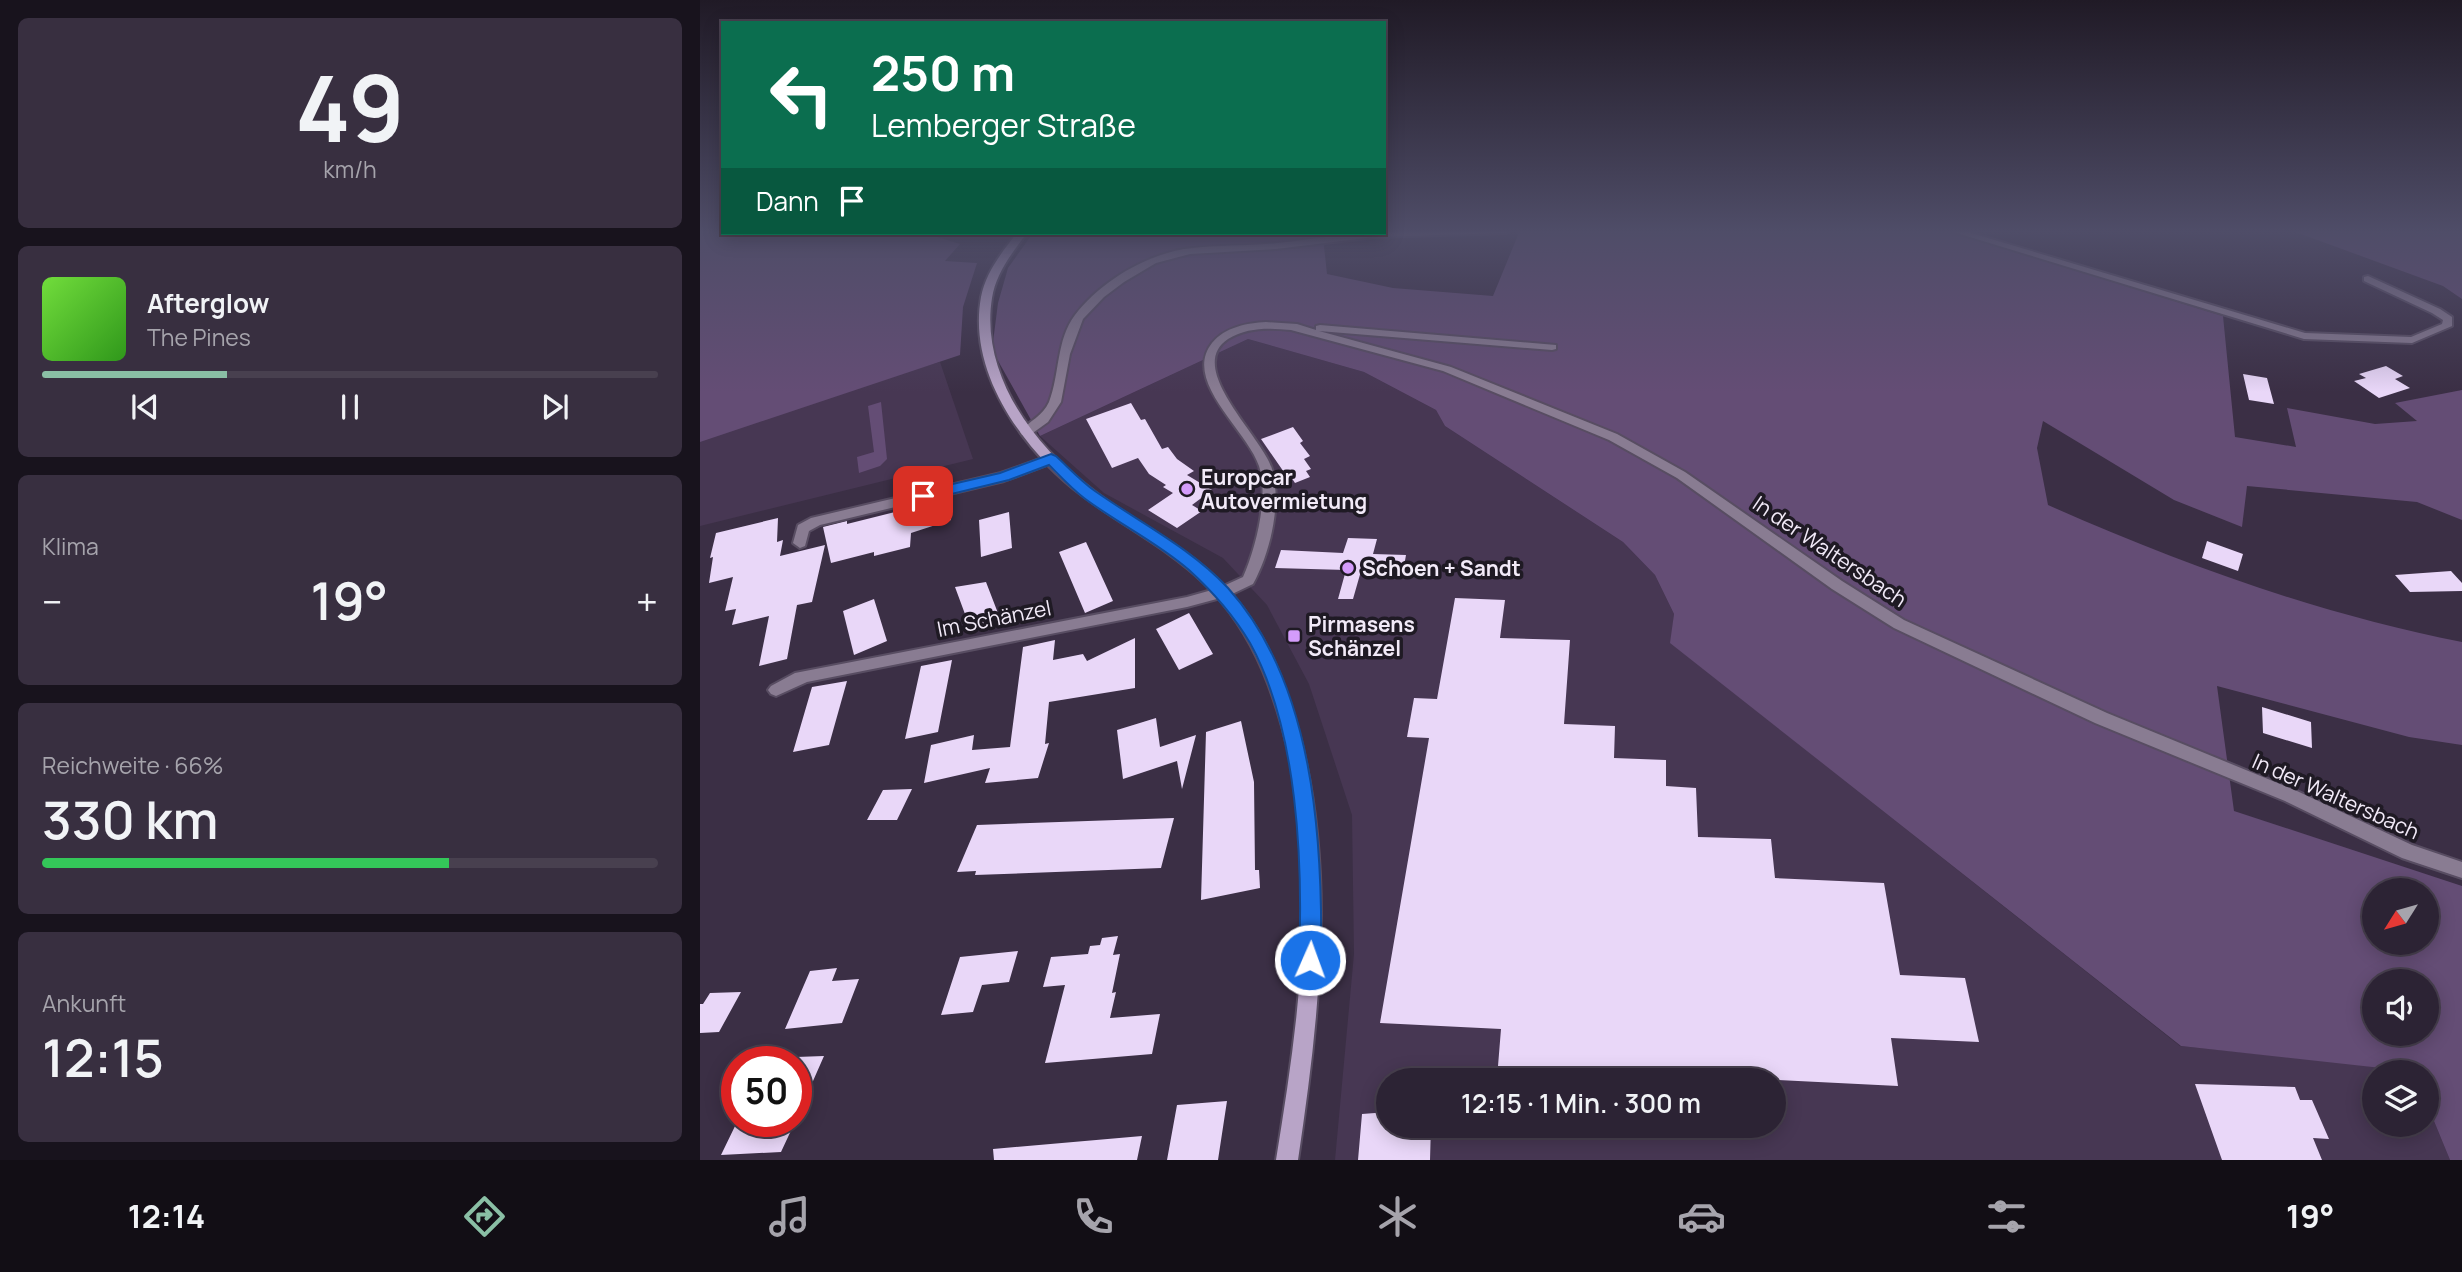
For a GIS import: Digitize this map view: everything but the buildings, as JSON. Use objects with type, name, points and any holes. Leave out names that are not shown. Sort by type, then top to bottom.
[{"type":"main road","points":[[991,284],[984,317],[985,336],[993,370],[1005,399],[1026,432],[1087,493],[1192,564],[1223,593],[1257,641],[1281,697],[1295,748],[1306,826],[1311,911],[1309,985],[1302,1073],[1287,1160]]},
{"type":"street","points":[[1026,432],[1044,419],[1055,402],[1064,354],[1078,318],[1114,284]]},
{"type":"street","points":[[2130,284],[2304,337],[2412,340],[2447,326],[2448,319],[2443,314],[2379,284]]},
{"type":"street","points":[[1223,593],[1248,580],[1253,571],[1269,485],[1266,466],[1258,450],[1216,391],[1208,366],[1210,350],[1229,334],[1259,324],[1552,347]]},
{"type":"street","name":"In der Waltersbach","points":[[1290,326],[1447,369],[1613,437],[1681,475],[1837,585],[1899,624],[2101,718],[2291,796],[2408,852],[2462,870]]},
{"type":"street","points":[[800,542],[803,528],[816,521],[1004,477],[1051,459]]},
{"type":"street","name":"Im Schänzel","points":[[776,690],[795,679],[807,676],[1120,616],[1223,593]]},
{"type":"shaded area","points":[[700,284],[970,284],[963,307],[960,355],[700,442]]},
{"type":"shaded area","points":[[1003,284],[1375,284],[1493,296],[1498,284],[2120,284],[2223,316],[2235,437],[2296,447],[2287,408],[2375,424],[2417,421],[2395,403],[2462,390],[2462,520],[2417,502],[2247,486],[2242,527],[2174,500],[2043,421],[2037,448],[2048,505],[2098,527],[2251,585],[2356,617],[2462,642],[2462,745],[2409,737],[2217,686],[2234,811],[2438,878],[2362,878],[2362,956],[2440,956],[2440,879],[2462,886],[2462,1160],[2450,1160],[2439,1133],[2439,1060],[2362,1060],[2362,1066],[2181,1046],[1670,643],[1674,614],[1655,575],[1623,542],[1445,426],[1436,410],[1364,372],[1248,339],[1040,436],[992,350]]},
{"type":"shaded area","points":[[2438,284],[2462,284],[2462,299]]},
{"type":"shaded area","points":[[1248,339],[1364,372],[1436,410],[1445,426],[1623,542],[1655,575],[1674,614],[1671,643],[2180,1046],[2362,1065],[2362,1137],[2439,1137],[2439,1133],[2450,1160],[1335,1160],[1354,954],[1352,815],[1309,684],[1267,605],[1223,558],[1104,493],[1040,436]]},
{"type":"shaded area","points":[[940,362],[973,459],[700,526],[700,432],[770,408]]},
{"type":"shaded area","points":[[881,402],[887,459],[880,466],[859,473],[857,457],[874,452],[868,406]]},
{"type":"place","name":"Europcar Autovermietung","points":[[1187,489]]},
{"type":"place","name":"Schoen + Sandt","points":[[1348,568]]},
{"type":"place","name":"Pirmasens Schänzel","points":[[1294,636]]},
{"type":"route","points":[[923,496],[1004,477],[1051,459],[1087,493],[1192,564],[1223,593],[1257,641],[1273,676],[1295,748],[1308,839],[1310,960]]}]
